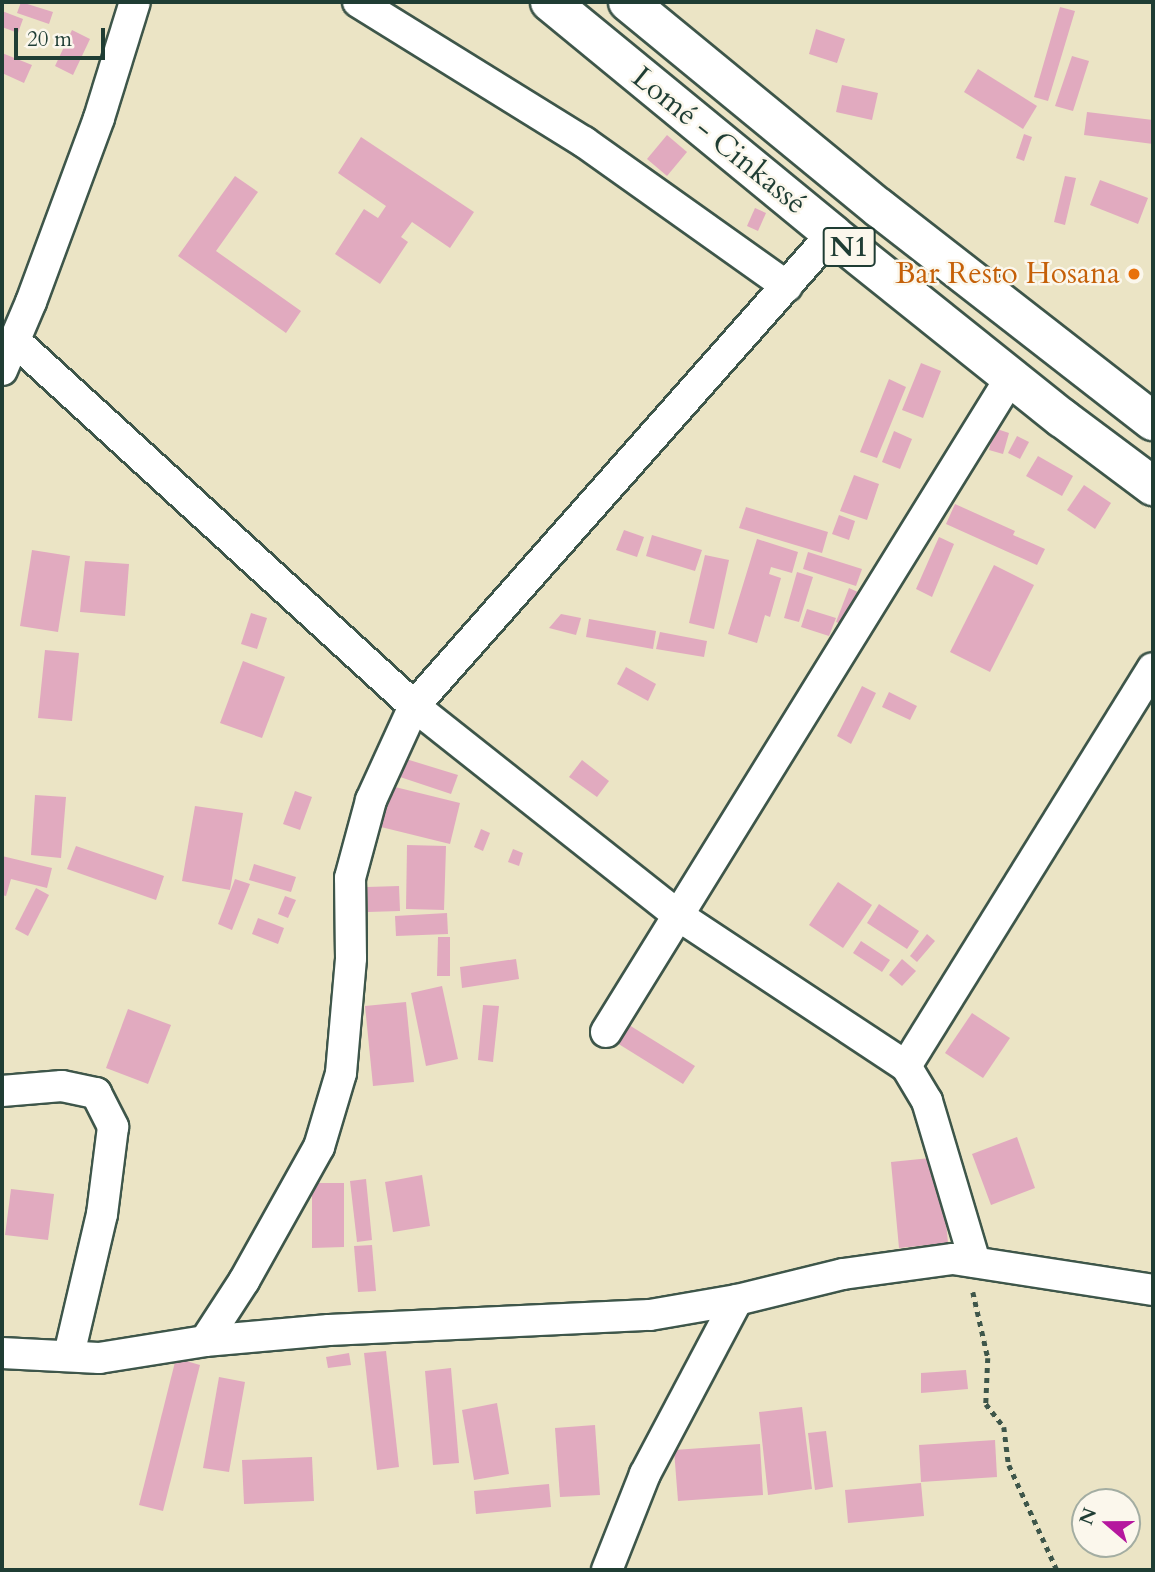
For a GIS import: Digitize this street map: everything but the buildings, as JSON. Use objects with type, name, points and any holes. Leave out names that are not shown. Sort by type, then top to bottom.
[{"type":"highway","name":"Lomé - Cinkassé","points":[[550,2],[832,234],[1153,486]]},
{"type":"highway","name":"Lomé - Cinkassé","points":[[628,2],[879,208],[1153,421]]},
{"type":"highway","points":[[596,40],[628,2]]},
{"type":"street","points":[[2,370],[99,118],[135,2]]},
{"type":"street","points":[[358,2],[584,142],[788,286]]},
{"type":"street","points":[[205,1341],[244,1281],[319,1147],[341,1073],[351,958],[350,878],[371,800],[414,706],[832,234]]},
{"type":"street","points":[[14,340],[414,706],[678,916],[906,1066],[927,1101],[971,1261]]},
{"type":"street","points":[[606,1032],[1011,377]]},
{"type":"street","points":[[906,1066],[1153,668]]},
{"type":"street","points":[[2,1091],[62,1086],[96,1093],[113,1127],[102,1214],[69,1355]]},
{"type":"street","points":[[2,1353],[99,1357],[205,1341],[436,1323],[603,1319],[650,1315],[737,1300],[901,1264],[971,1261],[1153,1290]]},
{"type":"street","points":[[607,1570],[645,1474],[737,1300]]},
{"type":"path","points":[[971,1261],[964,1271],[972,1288],[989,1357],[986,1404],[1004,1427],[1009,1465],[1057,1570]]},
{"type":"place","name":"Bar Resto Hosana","points":[[1134,274]]}]
